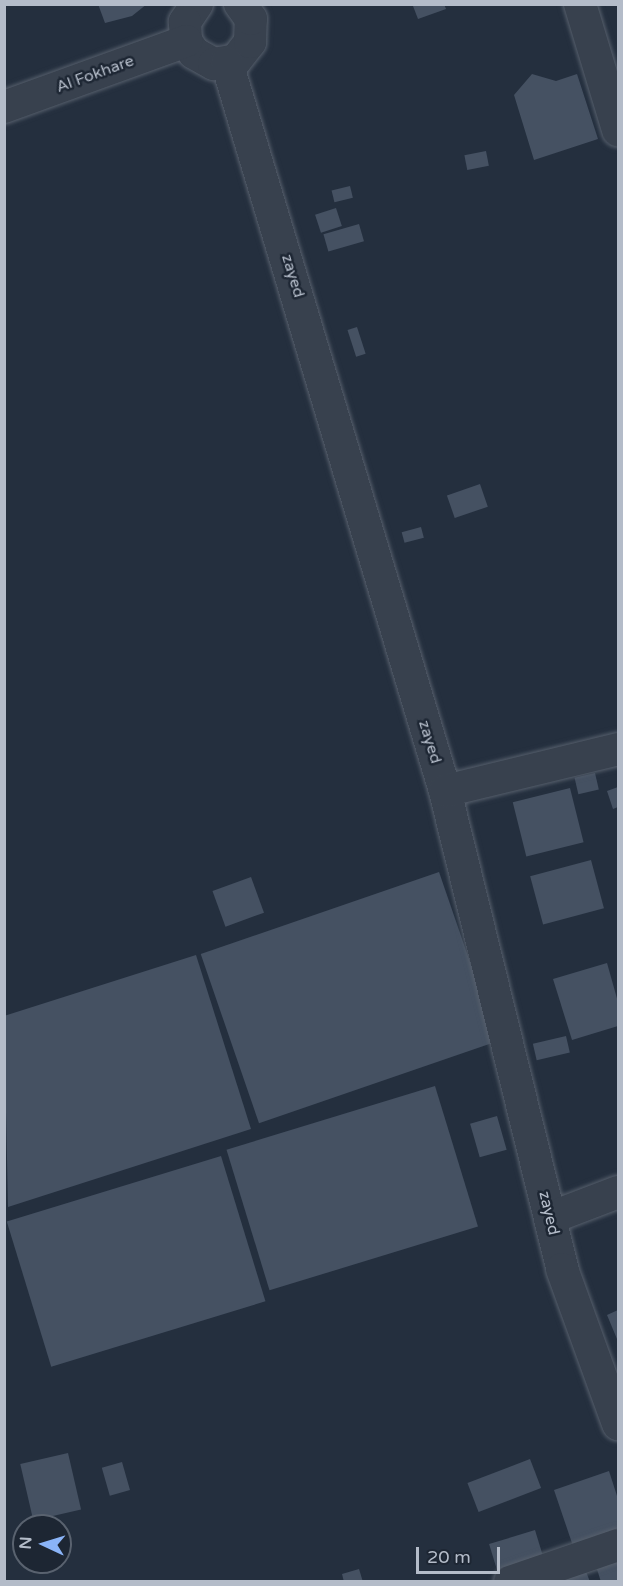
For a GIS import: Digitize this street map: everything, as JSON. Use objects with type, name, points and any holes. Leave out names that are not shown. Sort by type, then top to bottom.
[{"type":"street","points":[[196,4],[185,22],[186,41],[203,60],[227,63],[250,42],[254,8]]},
{"type":"street","points":[[580,4],[618,130]]},
{"type":"street","name":"Al Fokhare","points":[[4,107],[186,41]]},
{"type":"street","name":"zayed","points":[[227,63],[445,791],[562,1269],[618,1424]]},
{"type":"street","points":[[445,791],[618,749]]},
{"type":"street","points":[[550,1218],[618,1192]]},
{"type":"street","points":[[510,1581],[618,1545]]},
{"type":"building","points":[[98,4],[147,4],[132,16],[105,23]]},
{"type":"building","points":[[444,4],[446,9],[418,19],[413,6]]},
{"type":"building","points":[[532,74],[556,81],[577,74],[598,139],[534,160],[514,95]]},
{"type":"building","points":[[486,151],[489,166],[467,170],[464,155]]},
{"type":"building","points":[[350,186],[353,198],[334,202],[332,191]]},
{"type":"building","points":[[336,208],[342,226],[321,233],[315,215]]},
{"type":"building","points":[[359,224],[364,241],[328,252],[323,234]]},
{"type":"building","points":[[357,327],[366,354],[356,357],[347,330]]},
{"type":"building","points":[[480,484],[488,507],[455,518],[447,495]]},
{"type":"building","points":[[421,527],[424,538],[405,543],[402,532]]},
{"type":"building","points":[[595,773],[599,790],[578,794],[575,778]]},
{"type":"building","points":[[618,787],[618,807],[613,809],[607,791]]},
{"type":"building","points":[[570,788],[584,842],[526,857],[513,802]]},
{"type":"building","points":[[591,860],[604,908],[543,925],[530,876]]},
{"type":"building","points":[[439,872],[497,1041],[259,1123],[201,954]]},
{"type":"building","points":[[251,877],[264,913],[225,927],[212,891]]},
{"type":"building","points":[[196,955],[251,1129],[8,1207],[4,1016]]},
{"type":"building","points":[[607,963],[618,1002],[618,1026],[572,1040],[553,979]]},
{"type":"building","points":[[566,1036],[570,1053],[537,1060],[533,1044]]},
{"type":"building","points":[[435,1086],[478,1227],[270,1290],[227,1150]]},
{"type":"building","points":[[497,1116],[507,1150],[480,1157],[470,1124]]},
{"type":"building","points":[[221,1156],[265,1301],[51,1367],[7,1221]]},
{"type":"building","points":[[618,1310],[618,1338],[617,1339],[607,1315]]},
{"type":"building","points":[[68,1453],[81,1510],[62,1514],[32,1514],[20,1464]]},
{"type":"building","points":[[530,1459],[541,1488],[479,1512],[467,1483]]},
{"type":"building","points":[[122,1462],[130,1490],[110,1496],[102,1468]]},
{"type":"building","points":[[609,1471],[618,1499],[618,1537],[575,1552],[554,1490]]},
{"type":"building","points":[[535,1530],[544,1560],[498,1574],[489,1544]]},
{"type":"building","points":[[618,1554],[618,1582],[601,1582],[595,1563]]},
{"type":"building","points":[[584,1566],[590,1582],[546,1582]]},
{"type":"building","points":[[359,1569],[363,1582],[344,1582],[342,1574]]}]
